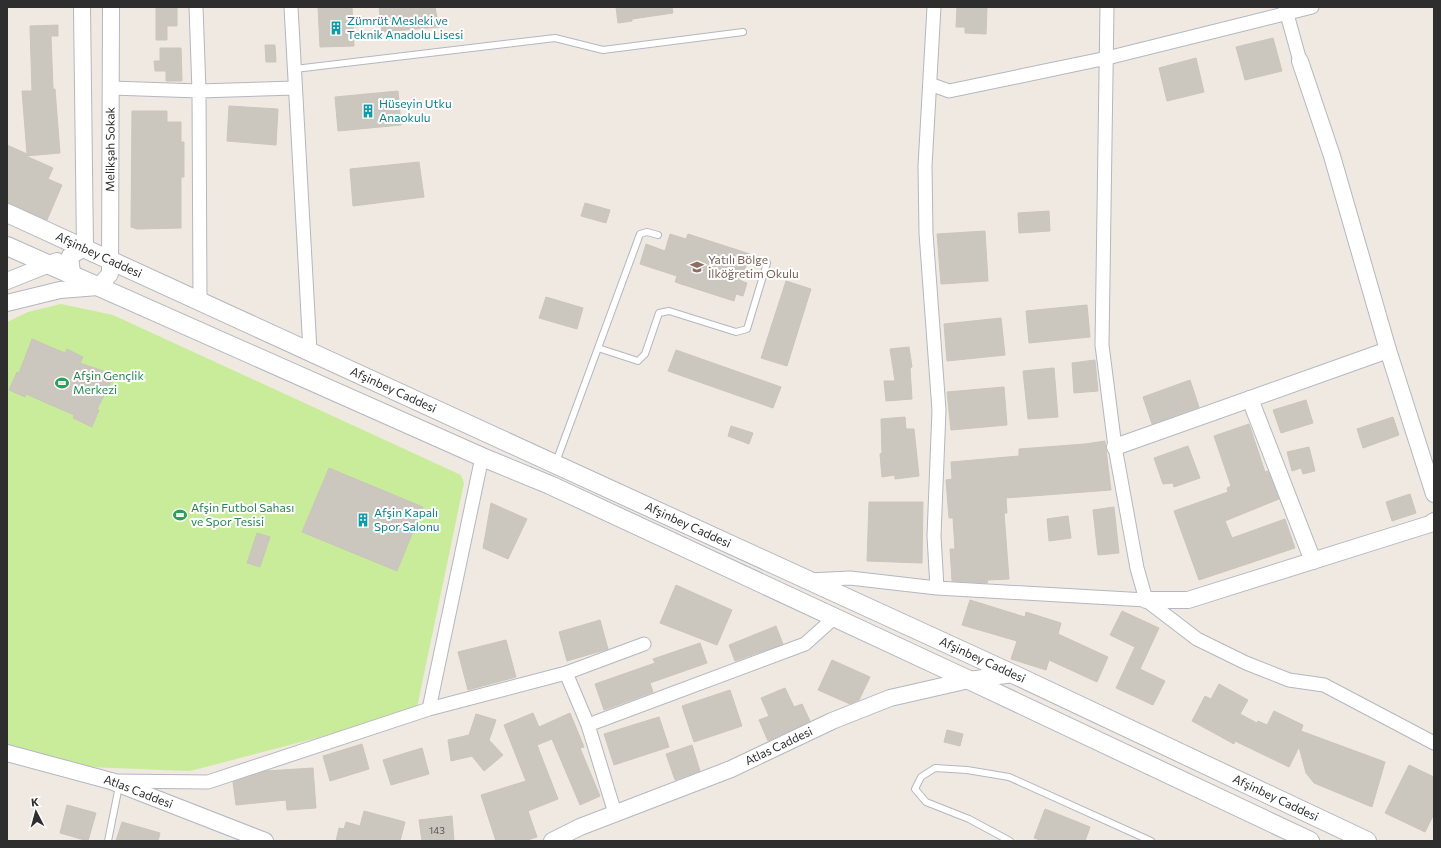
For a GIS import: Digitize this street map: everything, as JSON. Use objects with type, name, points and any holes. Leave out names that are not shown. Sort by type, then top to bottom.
[{"type":"main road","name":"Afşinbey Caddesi","points":[[7,213],[75,259],[98,287],[482,457],[550,485],[835,617],[1310,841]]},
{"type":"main road","name":"Afşinbey Caddesi","points":[[7,246],[50,264],[75,259],[111,260],[1013,674],[1367,841]]},
{"type":"street","points":[[75,259],[82,7]]},
{"type":"street","name":"Melikşah Sokak","points":[[98,287],[110,274],[111,260],[111,7]]},
{"type":"street","points":[[196,7],[199,91],[200,300]]},
{"type":"street","points":[[291,7],[310,351]]},
{"type":"street","points":[[934,7],[925,166],[926,233],[939,410],[934,536],[937,588]]},
{"type":"street","points":[[1107,7],[1102,345],[1116,447],[1137,568],[1146,600],[1197,640],[1246,663],[1289,680],[1324,685],[1434,743]]},
{"type":"street","points":[[930,84],[949,91],[1107,58],[1285,10],[1312,7]]},
{"type":"street","points":[[1285,10],[1300,61],[1332,156],[1388,350],[1434,494]]},
{"type":"street","points":[[111,88],[199,91],[295,88]]},
{"type":"street","points":[[7,281],[50,264]]},
{"type":"street","points":[[7,303],[60,290],[98,287]]},
{"type":"street","points":[[1116,447],[1388,350]]},
{"type":"street","points":[[1250,399],[1313,561]]},
{"type":"street","points":[[429,709],[482,457]]},
{"type":"street","points":[[808,580],[850,578],[937,588],[1146,600],[1188,600],[1430,524],[1434,521]]},
{"type":"street","points":[[588,725],[804,644],[835,617]]},
{"type":"street","points":[[115,782],[208,782],[429,709],[566,673],[644,644]]},
{"type":"street","points":[[566,673],[588,725],[616,813]]},
{"type":"street","name":"Atlas Caddesi","points":[[552,841],[580,827],[731,769],[832,721],[890,698],[969,680],[1013,674]]},
{"type":"street","name":"Atlas Caddesi","points":[[7,753],[115,782],[247,838],[266,841]]},
{"type":"lane","points":[[294,69],[555,38],[603,50],[743,32]]},
{"type":"lane","points":[[556,464],[640,234],[647,232],[658,235]]},
{"type":"lane","points":[[598,348],[638,361],[645,354],[660,313],[669,311],[736,332],[747,329],[767,263]]},
{"type":"lane","points":[[1010,841],[969,819],[926,802],[915,789],[921,777],[935,768],[967,770],[1009,777],[1151,841]]},
{"type":"lane","points":[[108,841],[115,782]]},
{"type":"green space","points":[[61,304],[113,315],[461,475],[464,483],[416,712],[190,771],[88,767],[7,749],[7,322],[28,312]]},
{"type":"building","points":[[156,7],[177,7],[177,26],[167,26],[167,40],[156,40]]},
{"type":"building","name":"Zümrüt Mesleki ve Teknik Anadolu Lisesi","points":[[318,7],[352,7],[354,46],[320,47]]},
{"type":"building","points":[[379,7],[435,7],[439,27],[382,32]]},
{"type":"building","points":[[616,7],[672,7],[673,13],[632,19],[632,21],[618,23]]},
{"type":"building","points":[[957,7],[987,8],[986,34],[965,33],[965,27],[956,27]]},
{"type":"building","points":[[58,25],[58,36],[51,36],[53,89],[55,89],[60,153],[26,156],[53,168],[48,179],[62,185],[47,220],[7,202],[7,145],[27,154],[22,91],[32,91],[30,26]]},
{"type":"building","points":[[1273,38],[1282,71],[1245,80],[1236,47]]},
{"type":"building","points":[[265,45],[275,45],[276,62],[266,62]]},
{"type":"building","points":[[160,48],[181,48],[182,81],[166,81],[166,71],[155,71],[154,61],[160,61]]},
{"type":"building","points":[[1196,58],[1204,92],[1167,101],[1159,68]]},
{"type":"building","name":"Hüseyin Utku Anaokulu","points":[[398,91],[401,125],[338,131],[335,97]]},
{"type":"building","points":[[229,106],[278,109],[276,145],[227,141]]},
{"type":"building","points":[[132,111],[167,111],[167,122],[181,122],[181,142],[184,142],[184,177],[181,177],[181,228],[137,229],[131,227]]},
{"type":"building","points":[[419,162],[424,197],[353,206],[350,169]]},
{"type":"building","points":[[585,203],[610,210],[606,223],[581,216]]},
{"type":"building","points":[[1049,211],[1050,231],[1019,233],[1018,213]]},
{"type":"building","points":[[985,231],[988,281],[941,284],[937,234]]},
{"type":"building","name":"Yatılı Bölge İlköğretim Okulu","points":[[670,234],[686,239],[688,234],[750,254],[741,281],[747,283],[743,296],[736,294],[734,301],[675,282],[677,276],[640,264],[646,244],[665,251]]},
{"type":"building","points":[[786,281],[811,289],[787,366],[761,358]]},
{"type":"building","points":[[546,297],[583,308],[577,329],[539,318]]},
{"type":"building","points":[[1087,305],[1090,337],[1029,343],[1026,311]]},
{"type":"building","points":[[1001,318],[1005,355],[947,361],[944,324]]},
{"type":"building","name":"Afşin Gençlik Merkezi","points":[[32,339],[65,353],[67,349],[83,357],[80,363],[115,375],[97,409],[99,410],[92,427],[73,418],[74,415],[26,394],[25,397],[9,390],[17,372],[19,373]]},
{"type":"building","points":[[909,347],[912,367],[910,368],[912,399],[886,401],[884,381],[895,381],[890,349]]},
{"type":"building","points":[[676,350],[781,387],[773,408],[668,371]]},
{"type":"building","points":[[1095,360],[1098,391],[1074,393],[1072,363]]},
{"type":"building","points":[[1054,368],[1058,417],[1028,419],[1023,371]]},
{"type":"building","points":[[1190,380],[1199,407],[1152,424],[1143,397]]},
{"type":"building","points":[[1004,387],[1007,425],[951,430],[947,392]]},
{"type":"building","points":[[1306,400],[1313,423],[1281,433],[1273,410]]},
{"type":"building","points":[[905,417],[906,429],[914,429],[919,476],[895,479],[895,475],[882,477],[880,454],[882,453],[881,419]]},
{"type":"building","points":[[1393,417],[1399,435],[1363,448],[1357,429]]},
{"type":"building","points":[[1249,424],[1265,472],[1268,471],[1279,499],[1225,521],[1232,538],[1285,519],[1295,548],[1199,580],[1174,511],[1228,492],[1227,488],[1231,486],[1214,436]]},
{"type":"building","points":[[731,426],[753,433],[749,444],[728,436]]},
{"type":"building","points":[[1105,441],[1111,490],[1006,498],[1007,513],[1004,513],[1009,579],[988,580],[987,583],[952,581],[950,549],[955,549],[953,518],[949,518],[946,480],[952,479],[951,462],[1019,456],[1019,449]]},
{"type":"building","points":[[1188,446],[1200,478],[1174,487],[1173,483],[1163,484],[1154,458]]},
{"type":"building","points":[[1309,447],[1315,471],[1303,474],[1301,468],[1292,471],[1287,452]]},
{"type":"building","name":"Afşin Kapalı Spor Salonu","points":[[329,468],[423,507],[397,571],[302,532]]},
{"type":"building","points":[[1410,494],[1416,513],[1392,521],[1386,502]]},
{"type":"building","points":[[869,502],[923,502],[922,563],[867,561]]},
{"type":"building","points":[[491,503],[527,519],[508,559],[483,548]]},
{"type":"building","points":[[1114,507],[1119,553],[1098,555],[1093,510]]},
{"type":"building","points":[[1068,516],[1071,538],[1049,541],[1047,519]]},
{"type":"building","points":[[257,533],[270,537],[260,567],[247,563]]},
{"type":"building","points":[[676,585],[732,610],[717,645],[660,623]]},
{"type":"building","points":[[970,600],[1025,617],[1026,612],[1061,623],[1058,634],[1108,657],[1097,682],[1049,660],[1046,670],[1011,659],[1017,641],[962,625]]},
{"type":"building","points":[[1122,611],[1159,628],[1140,669],[1165,681],[1153,705],[1116,688],[1135,647],[1110,635]]},
{"type":"building","points":[[600,620],[608,649],[567,661],[559,632]]},
{"type":"building","points":[[776,626],[783,644],[735,661],[729,645]]},
{"type":"building","points":[[506,640],[516,677],[468,690],[458,652]]},
{"type":"building","points":[[700,643],[707,663],[650,683],[653,692],[604,710],[595,684],[655,663],[653,659]]},
{"type":"building","points":[[832,660],[870,677],[859,700],[850,704],[818,690]]},
{"type":"building","points":[[1219,684],[1248,700],[1240,714],[1257,723],[1258,721],[1267,725],[1274,711],[1303,725],[1301,731],[1385,762],[1372,807],[1314,783],[1306,773],[1299,747],[1289,767],[1235,741],[1234,744],[1192,721],[1205,696],[1211,699]]},
{"type":"building","points":[[785,688],[794,707],[802,704],[810,721],[768,741],[759,720],[769,716],[761,698]]},
{"type":"building","points":[[730,690],[742,726],[694,742],[682,706]]},
{"type":"building","points":[[533,713],[539,727],[570,713],[584,747],[580,748],[600,796],[580,805],[552,739],[537,745],[558,799],[528,811],[537,837],[524,841],[496,841],[481,795],[526,781],[504,725]]},
{"type":"building","points":[[476,714],[496,720],[489,740],[503,755],[484,771],[472,756],[451,761],[448,740],[469,735]]},
{"type":"building","points":[[659,717],[669,747],[614,765],[604,734]]},
{"type":"building","points":[[947,730],[963,734],[960,746],[944,742]]},
{"type":"building","points":[[362,744],[369,769],[330,781],[323,756]]},
{"type":"building","points":[[692,745],[700,771],[675,780],[666,754]]},
{"type":"building","points":[[422,748],[429,774],[391,785],[383,760]]},
{"type":"building","points":[[1409,765],[1434,777],[1434,814],[1425,832],[1385,813]]},
{"type":"building","points":[[313,768],[316,808],[287,810],[286,800],[236,805],[233,782],[266,771]]},
{"type":"building","points":[[67,805],[96,813],[88,841],[60,833]]},
{"type":"building","points":[[1045,809],[1090,827],[1085,841],[1043,841],[1034,838]]},
{"type":"building","points":[[364,811],[405,822],[400,841],[336,841],[339,828],[344,829],[346,822],[360,826]]},
{"type":"building","points":[[452,816],[454,841],[422,841],[419,820]]},
{"type":"building","points":[[122,822],[160,833],[158,841],[116,841]]},
{"type":"place","name":"Zümrüt Mesleki ve Teknik Anadolu Lisesi","points":[[336,28]]},
{"type":"place","name":"Hüseyin Utku Anaokulu","points":[[368,111]]},
{"type":"place","name":"Yatılı Bölge İlköğretim Okulu","points":[[697,267]]},
{"type":"place","name":"Afşin Gençlik Merkezi","points":[[62,383]]},
{"type":"place","name":"Afşin Futbol Sahası ve Spor Tesisi","points":[[180,515]]},
{"type":"place","name":"Afşin Kapalı Spor Salonu","points":[[363,520]]}]
